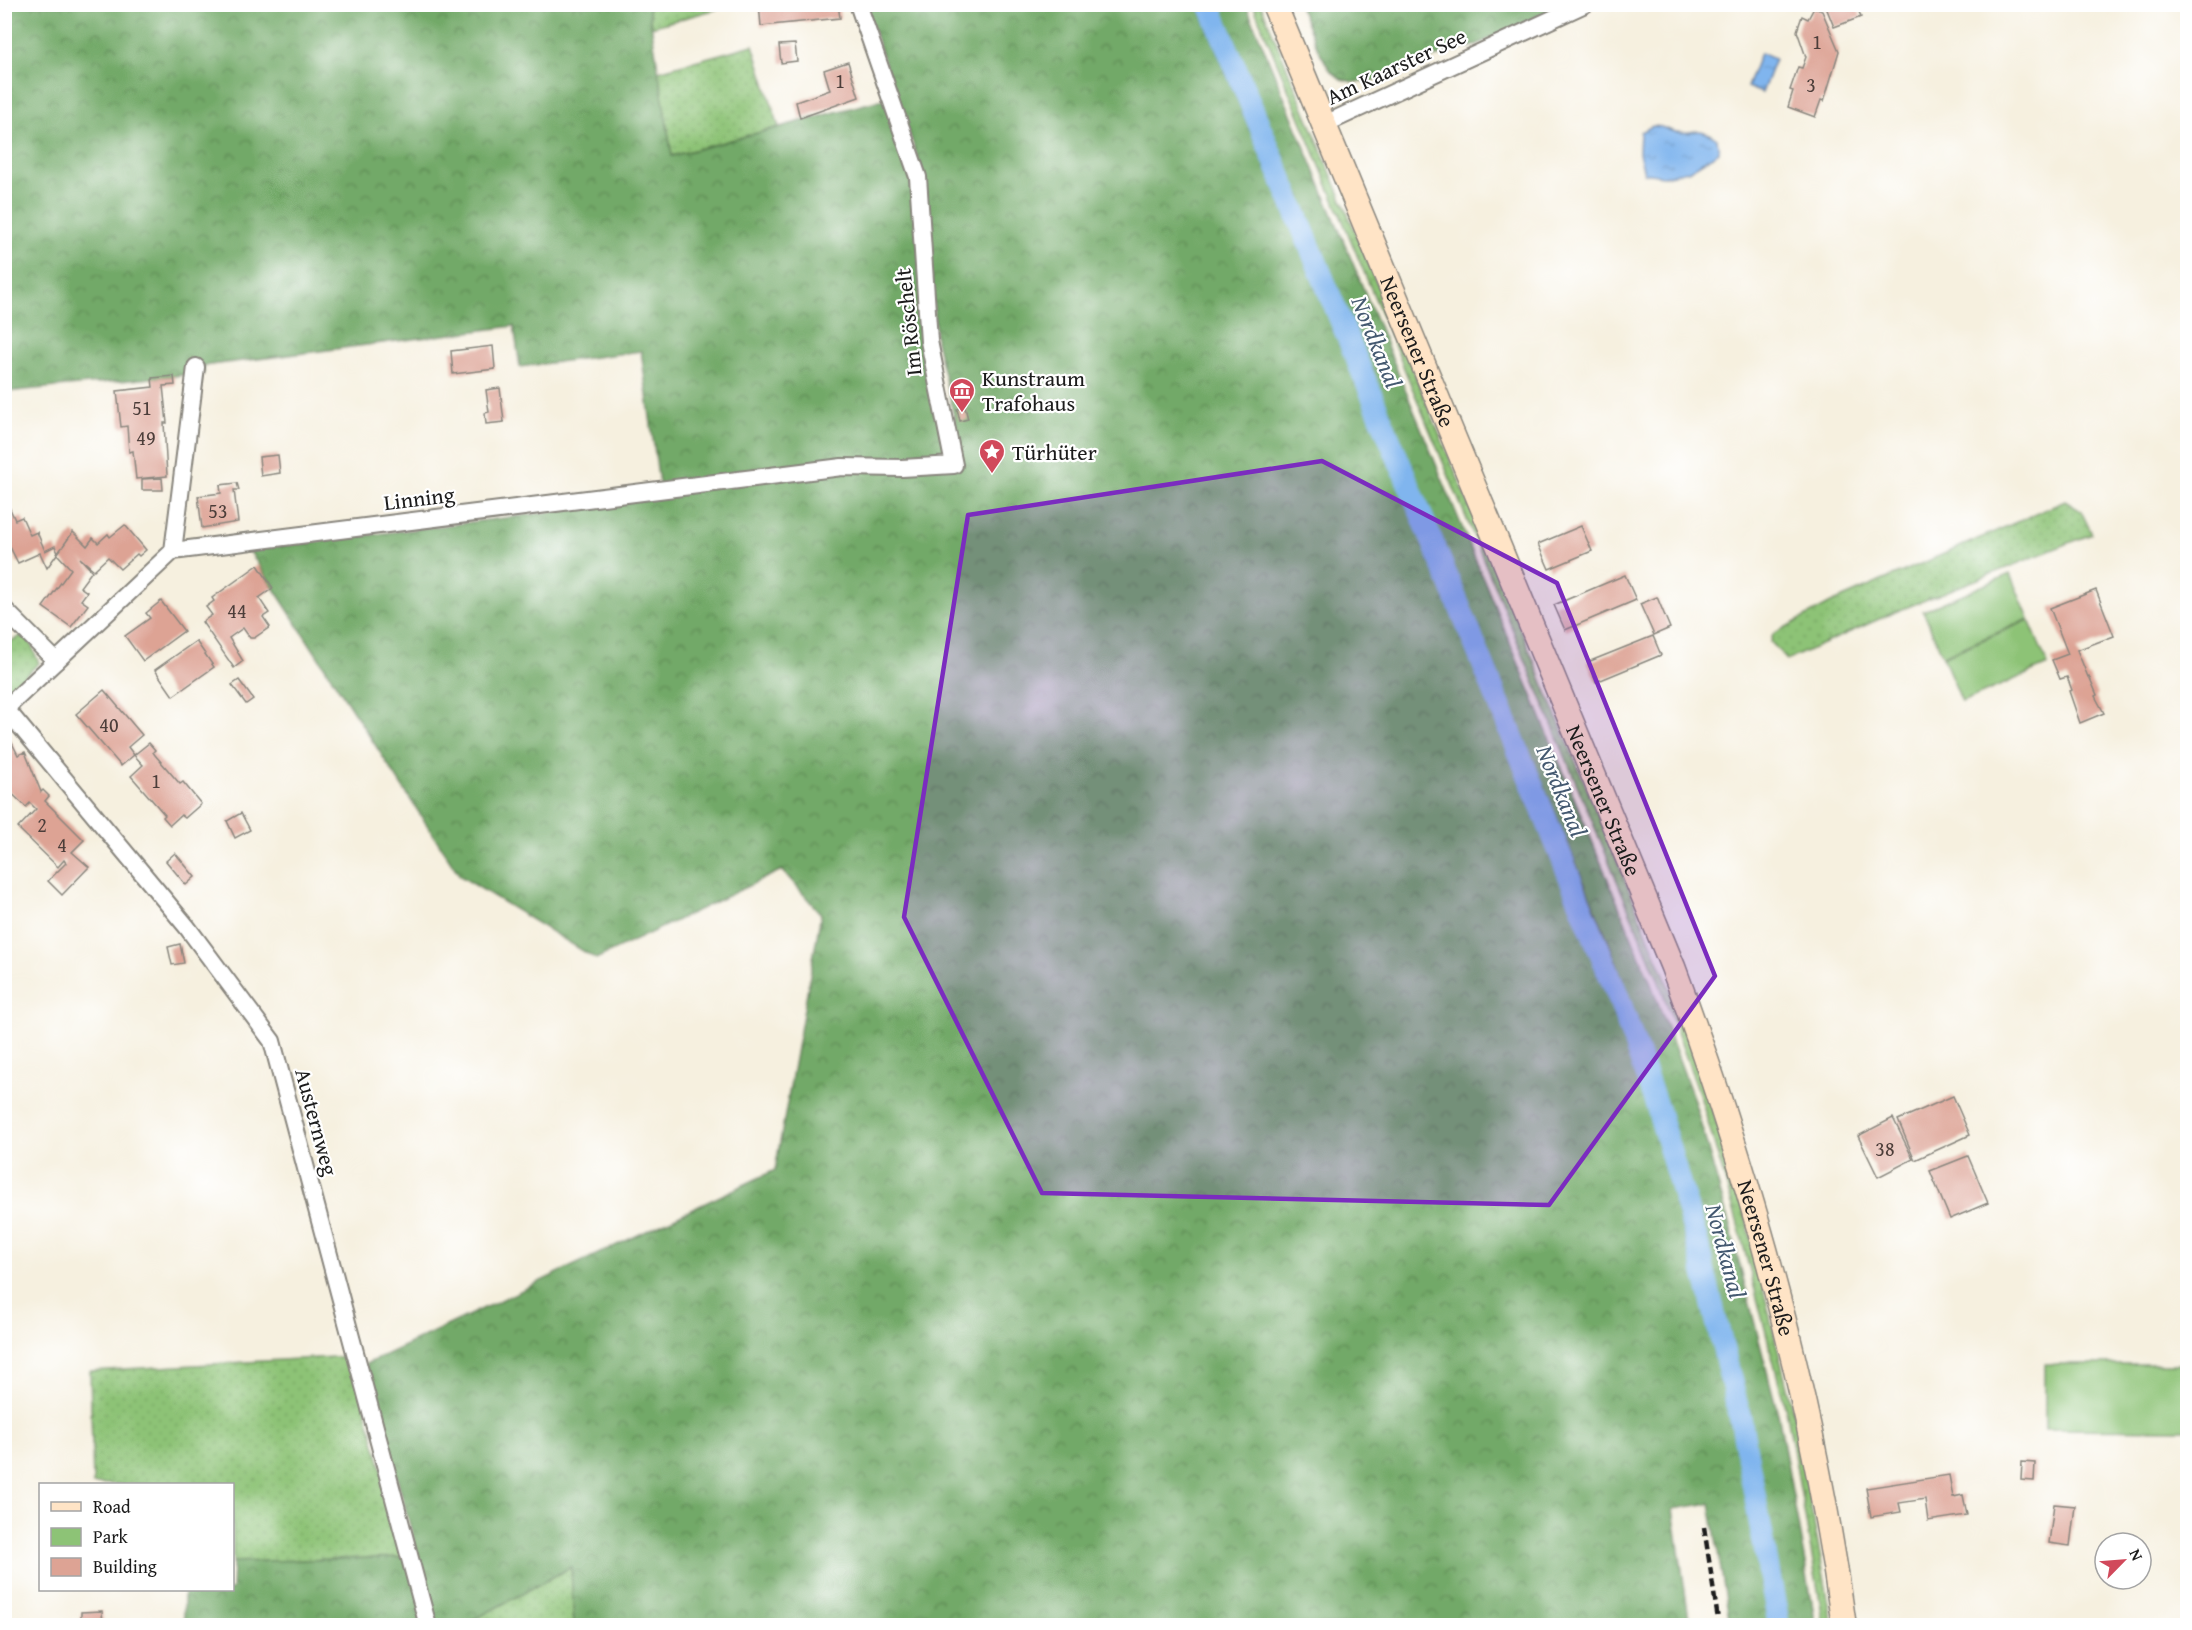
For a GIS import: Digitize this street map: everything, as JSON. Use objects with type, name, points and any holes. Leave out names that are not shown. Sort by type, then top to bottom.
[{"type":"main road","name":"Neersener Straße","points":[[1274,4],[1673,967],[1719,1092],[1757,1217],[1787,1335],[1821,1490],[1844,1626]]},
{"type":"street","name":"Im Röschelt","points":[[670,489],[842,467],[902,468],[954,465],[929,341],[918,177],[858,4]]},
{"type":"street","name":"Am Kaarster See","points":[[1325,124],[1585,4]]},
{"type":"street","points":[[5,710],[173,551],[196,367]]},
{"type":"street","name":"Linning","points":[[173,551],[670,489]]},
{"type":"street","points":[[4,609],[56,661]]},
{"type":"street","name":"Austernweg","points":[[5,710],[187,927],[272,1041],[429,1626]]},
{"type":"highlighted area","points":[[1322,461],[1557,583],[1715,976],[1549,1205],[1042,1193],[904,917],[968,515]]},
{"type":"green space","points":[[648,4],[732,4],[732,5],[651,27]]},
{"type":"green space","points":[[6,5],[648,5],[672,156],[884,99],[910,178],[941,438],[956,425],[936,341],[924,176],[865,5],[1198,5],[1590,947],[1639,1078],[1727,1390],[1756,1535],[1769,1625],[1730,1625],[1710,1503],[1673,1509],[1690,1625],[574,1625],[571,1567],[464,1625],[184,1625],[184,1591],[234,1591],[234,1562],[418,1555],[366,1364],[775,1170],[821,914],[782,870],[596,959],[460,876],[249,550],[661,498],[641,351],[520,367],[514,326],[203,366],[204,373],[5,392]]},
{"type":"green space","points":[[1198,5],[1217,5],[1609,942],[1646,1046],[1694,1202],[1739,1371],[1788,1625],[1769,1625],[1756,1535],[1727,1390],[1639,1078],[1590,947]]},
{"type":"green space","points":[[1217,5],[1246,5],[1650,981],[1694,1100],[1729,1223],[1779,1418],[1816,1625],[1788,1625],[1739,1371],[1694,1202],[1646,1046],[1609,942]]},
{"type":"green space","points":[[1253,5],[1261,5],[1664,974],[1708,1096],[1746,1218],[1794,1416],[1833,1625],[1824,1625],[1787,1414],[1737,1221],[1701,1099],[1657,977]]},
{"type":"green space","points":[[1299,5],[1561,5],[1474,46],[1449,52],[1372,81],[1353,82],[1341,79],[1330,70]]},
{"type":"green space","points":[[753,45],[779,127],[672,156],[658,71]]},
{"type":"green space","points":[[2065,501],[2081,511],[2092,534],[1895,612],[1787,660],[1771,642],[1773,634],[1831,603]]},
{"type":"green space","points":[[2010,574],[2029,619],[1943,656],[1923,611]]},
{"type":"green space","points":[[2029,620],[2048,665],[1962,702],[1943,657]]},
{"type":"green space","points":[[23,635],[30,642],[39,663],[5,695],[5,644]]},
{"type":"green space","points":[[351,1356],[406,1557],[234,1562],[234,1483],[93,1483],[90,1371]]},
{"type":"green space","points":[[2045,1364],[2186,1364],[2186,1430],[2045,1429]]},
{"type":"green space","points":[[571,1567],[574,1625],[464,1625]]},
{"type":"water","points":[[1760,53],[1775,59],[1762,93],[1747,87]]},
{"type":"water","points":[[1653,126],[1683,133],[1704,132],[1717,139],[1719,152],[1688,171],[1663,176],[1644,173],[1639,153],[1640,132]]},
{"type":"building","points":[[759,4],[838,4],[840,18],[761,26]]},
{"type":"building","points":[[1832,4],[1856,4],[1861,17],[1834,27],[1826,7]]},
{"type":"building","points":[[1814,8],[1822,11],[1839,51],[1824,101],[1821,100],[1815,117],[1788,107],[1793,91],[1790,90],[1798,67],[1802,68],[1806,57],[1797,31],[1802,16],[1808,19]]},
{"type":"building","points":[[795,44],[797,61],[781,63],[779,45]]},
{"type":"building","points":[[848,62],[859,97],[800,118],[796,102],[830,90],[824,70]]},
{"type":"building","points":[[493,346],[495,369],[453,374],[451,351]]},
{"type":"building","points":[[174,376],[175,385],[163,386],[167,423],[164,423],[167,476],[136,479],[133,451],[129,452],[127,426],[121,427],[117,391],[153,387],[152,378]]},
{"type":"building","points":[[500,388],[504,422],[486,424],[485,413],[489,412],[486,390]]},
{"type":"building","name":"Kunstraum Trafohaus","points":[[965,407],[968,419],[960,421],[957,409]]},
{"type":"building","points":[[278,455],[280,473],[261,476],[259,457]]},
{"type":"building","points":[[162,478],[163,490],[142,490],[142,479]]},
{"type":"building","points":[[237,483],[239,490],[234,490],[238,522],[202,528],[198,496],[221,493],[220,485]]},
{"type":"building","points":[[7,502],[15,520],[22,517],[30,535],[37,532],[45,551],[55,546],[58,553],[73,532],[87,546],[93,538],[98,543],[108,534],[110,537],[125,525],[146,550],[139,556],[137,554],[120,569],[108,557],[94,570],[80,558],[92,571],[80,587],[87,592],[81,600],[88,605],[71,627],[43,607],[71,569],[57,554],[47,568],[40,553],[18,563],[9,545],[4,547],[4,503]]},
{"type":"building","points":[[1581,526],[1592,551],[1549,569],[1538,544]]},
{"type":"building","points":[[258,565],[273,588],[259,598],[269,613],[263,617],[270,627],[254,638],[250,638],[243,628],[229,638],[243,661],[234,668],[202,622],[212,615],[206,607],[214,601],[212,598]]},
{"type":"building","points":[[1625,575],[1636,600],[1565,630],[1554,605]]},
{"type":"building","points":[[2096,590],[2114,636],[2077,650],[2104,713],[2080,723],[2069,691],[2072,690],[2067,677],[2060,679],[2052,660],[2068,654],[2050,608]]},
{"type":"building","points":[[1657,597],[1670,628],[1654,635],[1640,604]]},
{"type":"building","points":[[161,601],[184,631],[143,661],[125,636],[150,618],[146,613]]},
{"type":"building","points":[[1653,636],[1661,655],[1596,682],[1588,662]]},
{"type":"building","points":[[196,641],[214,667],[173,696],[155,670]]},
{"type":"building","points":[[239,680],[253,699],[246,704],[232,685]]},
{"type":"building","points":[[104,690],[142,735],[128,747],[134,755],[121,766],[76,714]]},
{"type":"building","points":[[11,741],[18,755],[25,752],[41,792],[43,790],[49,796],[45,801],[84,840],[72,852],[89,867],[62,895],[48,881],[66,863],[64,860],[58,867],[18,828],[36,809],[30,803],[26,807],[4,786],[4,744]]},
{"type":"building","points":[[149,743],[155,750],[153,752],[155,755],[180,784],[183,782],[201,804],[185,818],[181,815],[170,825],[163,817],[165,815],[131,776],[143,765],[134,755]]},
{"type":"building","points":[[241,813],[250,830],[235,838],[227,821]]},
{"type":"building","points":[[175,853],[195,877],[186,885],[166,861]]},
{"type":"building","points":[[180,944],[184,963],[172,965],[168,947]]},
{"type":"building","points":[[1953,1096],[1970,1135],[1915,1160],[1898,1120]]},
{"type":"building","points":[[1893,1118],[1913,1159],[1878,1177],[1858,1136]]},
{"type":"building","points":[[1968,1156],[1988,1203],[1950,1219],[1930,1171]]},
{"type":"building","points":[[2022,1462],[2035,1463],[2034,1481],[2021,1480]]},
{"type":"building","points":[[1949,1475],[1953,1497],[1963,1495],[1967,1515],[1928,1521],[1925,1499],[1899,1503],[1901,1512],[1871,1517],[1866,1488]]},
{"type":"building","points":[[2054,1504],[2075,1506],[2070,1546],[2049,1543]]},
{"type":"building","points":[[102,1611],[103,1626],[81,1626],[81,1612]]},
{"type":"waterway","name":"Nordkanal","points":[[1209,4],[1458,603],[1618,996],[1658,1110],[1696,1238],[1741,1421],[1779,1626]]},
{"type":"railway","points":[[1704,1527],[1719,1626]]},
{"type":"place","name":"Kunstraum Trafohaus","points":[[962,414]]},
{"type":"place","name":"Türhüter","points":[[992,475]]}]
